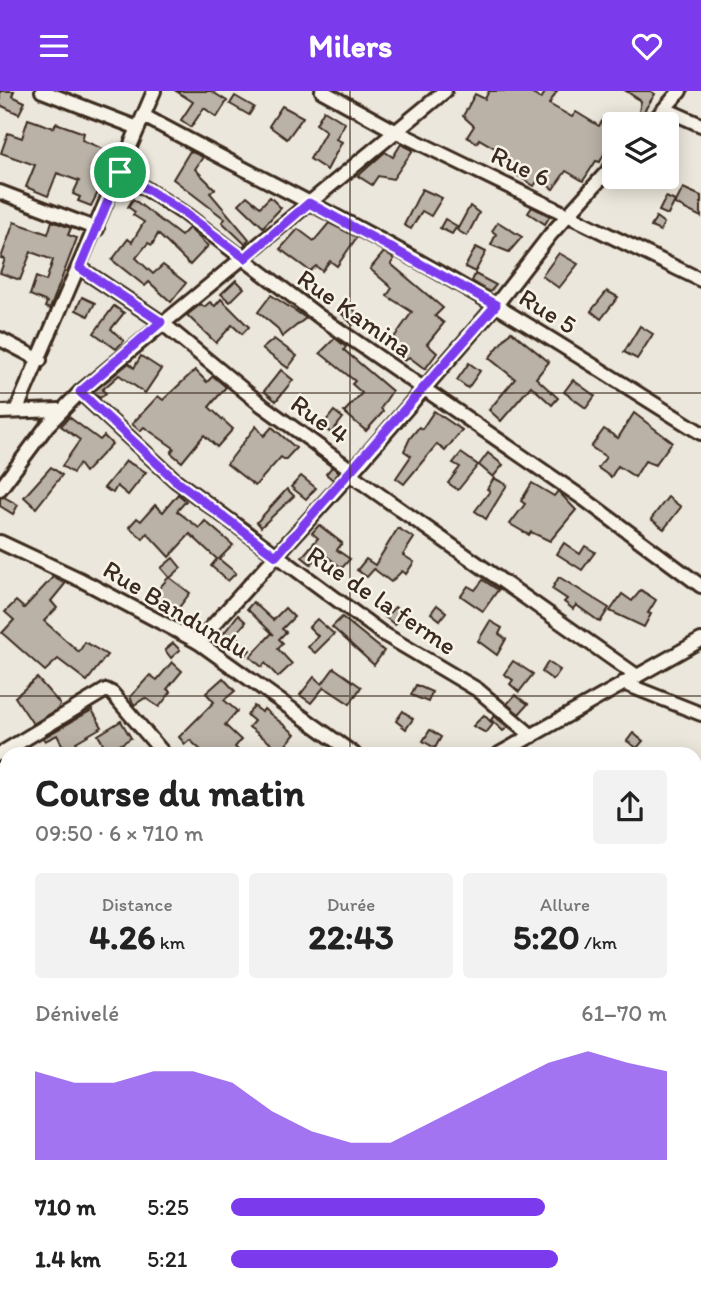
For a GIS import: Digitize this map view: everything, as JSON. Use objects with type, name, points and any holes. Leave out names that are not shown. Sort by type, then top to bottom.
[{"type":"street","name":"Rue 5","points":[[42,91],[141,122],[309,203],[496,305],[701,433]]},
{"type":"street","points":[[16,411],[97,229],[154,91]]},
{"type":"street","name":"Rue 6","points":[[322,91],[395,131],[701,280]]},
{"type":"street","points":[[0,489],[60,411],[80,392],[161,322],[245,258],[445,91]]},
{"type":"street","points":[[662,112],[680,91]]},
{"type":"street","points":[[665,109],[701,125]]},
{"type":"street","name":"Rue Kamina","points":[[120,172],[185,213],[245,258],[268,279],[584,499],[701,586]]},
{"type":"street","points":[[198,642],[349,474],[602,178]]},
{"type":"street","points":[[0,192],[97,229]]},
{"type":"street","name":"Rue 4","points":[[80,268],[161,322],[263,407],[346,466],[349,474],[637,676]]},
{"type":"street","points":[[0,339],[40,360]]},
{"type":"street","name":"Rue de la ferme","points":[[80,392],[175,480],[382,633],[478,690],[532,736]]},
{"type":"street","points":[[0,412],[60,411]]},
{"type":"street","name":"Rue Bandundu","points":[[0,542],[117,598],[198,642],[344,747]]},
{"type":"street","points":[[512,747],[701,641]]},
{"type":"street","points":[[623,683],[701,714]]},
{"type":"street","points":[[15,747],[106,690],[112,693],[158,747]]},
{"type":"building","points":[[0,91],[14,91],[12,96],[25,102],[19,114],[0,105]]},
{"type":"building","points":[[176,91],[211,91],[227,101],[217,117],[204,108],[191,127],[181,120],[193,102]]},
{"type":"building","points":[[489,91],[527,91],[541,99],[546,91],[557,91],[549,104],[572,117],[576,112],[599,126],[602,121],[600,162],[596,161],[583,181],[566,171],[553,189],[539,179],[534,186],[493,160],[498,150],[479,139],[477,143],[467,137],[474,126],[463,116],[475,94],[485,99]]},
{"type":"building","points":[[626,91],[650,91],[655,94],[643,112],[639,112],[641,101]]},
{"type":"building","points":[[235,96],[254,107],[249,115],[230,104]]},
{"type":"building","points":[[282,106],[303,117],[287,139],[269,126]]},
{"type":"building","points":[[324,110],[345,123],[336,139],[342,142],[327,170],[310,159],[326,131],[316,124]]},
{"type":"building","points":[[28,119],[54,128],[56,123],[84,133],[82,140],[117,155],[91,206],[78,201],[80,197],[73,194],[79,181],[57,173],[48,196],[26,187],[35,165],[1,153],[8,133],[22,138]]},
{"type":"building","points":[[401,144],[413,150],[393,179],[378,176],[372,185],[358,176],[385,152],[393,157]]},
{"type":"building","points":[[190,151],[203,157],[195,169],[215,189],[210,193],[249,239],[245,244],[222,222],[225,219],[173,179]]},
{"type":"building","points":[[683,188],[701,196],[701,217],[675,204]]},
{"type":"building","points":[[422,189],[442,198],[431,216],[422,211],[411,229],[404,225]]},
{"type":"building","points":[[247,196],[260,207],[270,197],[281,208],[263,227],[239,204]]},
{"type":"building","points":[[666,197],[675,201],[668,215],[659,211]]},
{"type":"building","points":[[133,199],[181,236],[189,228],[208,246],[190,265],[158,234],[152,245],[148,243],[136,258],[153,274],[163,265],[186,283],[171,302],[149,282],[145,286],[112,260],[128,239],[132,242],[144,222],[133,215],[135,212],[128,207]]},
{"type":"building","points":[[470,206],[479,213],[467,236],[457,230]]},
{"type":"building","points":[[532,207],[550,216],[545,224],[528,213]]},
{"type":"building","points":[[656,217],[664,223],[660,231],[651,227]]},
{"type":"building","points":[[445,219],[457,226],[452,234],[440,228]]},
{"type":"building","points":[[52,221],[71,228],[68,235],[77,238],[50,309],[45,307],[47,302],[30,295],[36,277],[46,281],[53,260],[31,252],[20,280],[0,273],[5,259],[1,258],[14,222],[48,234]]},
{"type":"building","points":[[498,222],[522,237],[509,252],[491,245],[496,234],[492,231]]},
{"type":"building","points":[[329,223],[357,237],[337,266],[330,261],[322,271],[316,266],[310,271],[280,249],[298,229],[314,241]]},
{"type":"building","points":[[476,247],[486,252],[475,272],[465,267]]},
{"type":"building","points":[[384,252],[394,259],[391,264],[443,308],[435,316],[444,323],[427,344],[437,353],[425,369],[409,357],[405,361],[388,346],[412,312],[387,296],[392,288],[370,269]]},
{"type":"building","points":[[559,253],[578,264],[559,288],[542,276]]},
{"type":"building","points":[[475,274],[496,285],[490,292],[472,281]]},
{"type":"building","points":[[236,280],[244,288],[230,302],[221,294]]},
{"type":"building","points":[[607,291],[618,297],[601,319],[591,311]]},
{"type":"building","points":[[271,295],[306,318],[282,337],[277,328],[258,312]]},
{"type":"building","points":[[82,297],[95,303],[88,316],[76,310]]},
{"type":"building","points":[[221,299],[249,327],[242,334],[232,325],[216,343],[187,315],[201,304],[204,307],[210,302],[215,306]]},
{"type":"building","points":[[114,306],[124,313],[111,329],[124,341],[116,349],[94,333]]},
{"type":"building","points":[[349,306],[361,316],[353,325],[342,314]]},
{"type":"building","points":[[640,326],[653,334],[637,359],[624,352]]},
{"type":"building","points":[[511,331],[549,362],[536,378],[558,398],[552,405],[531,386],[501,421],[489,410],[515,379],[489,358]]},
{"type":"building","points":[[335,338],[346,347],[344,350],[392,391],[381,408],[383,412],[366,431],[344,412],[362,393],[352,384],[355,381],[320,353]]},
{"type":"building","points":[[274,339],[297,356],[288,368],[262,349]]},
{"type":"building","points":[[141,356],[161,369],[145,393],[119,375],[102,390],[106,393],[100,398],[93,392],[129,363],[134,368]]},
{"type":"building","points":[[469,363],[480,371],[468,388],[457,380]]},
{"type":"building","points":[[195,370],[207,382],[213,376],[226,387],[209,407],[233,429],[217,447],[204,435],[182,462],[171,453],[174,448],[144,427],[140,431],[132,424],[158,396],[163,400]]},
{"type":"building","points":[[281,370],[293,380],[276,401],[264,391]]},
{"type":"building","points":[[573,380],[595,396],[586,408],[564,392]]},
{"type":"building","points":[[334,411],[343,418],[331,433],[322,426]]},
{"type":"building","points":[[434,411],[462,430],[445,451],[437,444],[404,484],[396,478],[411,456],[404,451],[410,438],[419,427],[422,429]]},
{"type":"building","points":[[634,413],[672,442],[655,465],[645,461],[635,477],[618,466],[611,477],[598,468],[606,457],[591,447],[604,429],[618,438]]},
{"type":"building","points":[[69,417],[100,440],[104,436],[112,444],[85,472],[79,464],[73,473],[62,466],[80,440],[61,426]]},
{"type":"building","points":[[256,426],[264,436],[272,427],[296,448],[285,460],[281,457],[255,486],[227,464]]},
{"type":"building","points":[[310,451],[339,472],[333,480],[326,474],[332,467]]},
{"type":"building","points":[[461,453],[478,465],[458,490],[448,483],[460,467],[453,463]]},
{"type":"building","points":[[488,453],[503,465],[493,477],[479,465]]},
{"type":"building","points":[[126,461],[146,472],[128,495],[117,486],[113,493],[104,488]]},
{"type":"building","points":[[51,467],[62,475],[36,508],[24,497]]},
{"type":"building","points":[[301,476],[316,488],[306,499],[291,487]]},
{"type":"building","points":[[494,478],[507,485],[486,519],[475,511],[490,491],[487,489]]},
{"type":"building","points":[[532,483],[554,496],[558,491],[576,510],[550,541],[531,532],[529,535],[510,524],[525,504],[521,501]]},
{"type":"building","points":[[287,489],[294,496],[261,527],[257,522]]},
{"type":"building","points":[[178,494],[186,501],[177,511],[199,528],[205,521],[233,545],[219,559],[236,573],[228,581],[211,566],[217,559],[190,534],[169,557],[147,533],[143,539],[129,527],[137,518],[141,521],[155,505],[163,512]]},
{"type":"building","points":[[4,497],[18,505],[13,514],[0,506],[0,498]]},
{"type":"building","points":[[668,497],[681,507],[664,529],[651,519]]},
{"type":"building","points":[[319,525],[342,543],[337,550],[350,559],[342,568],[321,552],[311,564],[302,557],[318,538],[312,533]]},
{"type":"building","points":[[398,528],[414,538],[403,555],[414,562],[406,574],[402,571],[391,582],[374,569],[367,577],[357,570],[366,559],[375,565]]},
{"type":"building","points":[[564,543],[580,554],[585,546],[595,552],[582,570],[557,554]]},
{"type":"building","points":[[173,558],[181,568],[170,578],[190,593],[177,610],[155,593],[169,577],[161,568]]},
{"type":"building","points":[[53,577],[65,584],[51,601],[57,608],[44,621],[79,652],[85,642],[107,655],[87,681],[58,659],[45,671],[2,633],[14,620],[5,612],[16,601],[24,608]]},
{"type":"building","points":[[559,577],[609,608],[600,622],[576,605],[573,609],[564,602],[567,599],[552,589]]},
{"type":"building","points":[[483,580],[498,590],[483,611],[461,596],[468,586],[475,590]]},
{"type":"building","points":[[641,590],[656,600],[644,627],[610,611],[622,594],[632,601]]},
{"type":"building","points":[[253,602],[273,620],[285,608],[294,617],[282,629],[286,632],[279,639],[283,643],[278,649],[292,664],[278,677],[265,663],[262,667],[250,657],[272,633],[247,609]]},
{"type":"building","points":[[437,605],[446,612],[440,620],[431,613]]},
{"type":"building","points":[[395,607],[404,615],[395,625],[385,617]]},
{"type":"building","points":[[238,615],[246,622],[235,635],[250,650],[244,657],[220,638]]},
{"type":"building","points":[[342,617],[384,651],[374,665],[332,627]]},
{"type":"building","points":[[317,619],[334,634],[315,653],[308,647],[318,636],[309,627]]},
{"type":"building","points":[[490,621],[502,628],[499,634],[506,639],[497,655],[478,641]]},
{"type":"building","points":[[173,643],[180,650],[171,658],[165,650]]},
{"type":"building","points":[[513,661],[533,674],[519,692],[510,684],[513,680],[504,674]]},
{"type":"building","points":[[172,662],[182,671],[167,689],[171,692],[159,707],[145,698],[134,705],[130,697],[150,675],[157,680]]},
{"type":"building","points":[[548,662],[560,670],[553,680],[542,672]]},
{"type":"building","points":[[334,668],[361,687],[350,704],[324,687],[311,703],[300,695],[314,677],[322,684]]},
{"type":"building","points":[[37,678],[60,704],[58,709],[33,724],[15,697]]},
{"type":"building","points":[[223,678],[235,691],[224,700],[237,711],[225,725],[241,740],[235,747],[198,747],[190,740],[185,744],[179,737],[214,702],[206,693]]},
{"type":"building","points":[[416,685],[432,692],[428,702],[411,695]]},
{"type":"building","points":[[515,695],[528,704],[519,714],[507,704]]},
{"type":"building","points":[[254,706],[262,712],[264,709],[295,734],[284,747],[276,747],[249,727],[254,721],[247,715]]},
{"type":"building","points":[[92,710],[102,727],[76,742],[79,747],[63,747],[57,735],[45,741],[43,738]]},
{"type":"building","points":[[403,711],[413,719],[406,729],[396,721]]},
{"type":"building","points":[[484,715],[493,724],[486,733],[473,726]]},
{"type":"building","points":[[494,716],[508,727],[503,731],[491,720]]},
{"type":"building","points":[[121,721],[131,738],[116,747],[105,747],[98,735]]},
{"type":"building","points":[[430,730],[441,737],[436,747],[423,741]]},
{"type":"building","points":[[633,733],[643,741],[636,747],[627,741]]},
{"type":"route","points":[[120,172],[185,213],[245,258],[309,203],[343,219],[496,305],[276,556],[175,480],[80,392],[161,322],[80,268],[120,172]]}]
